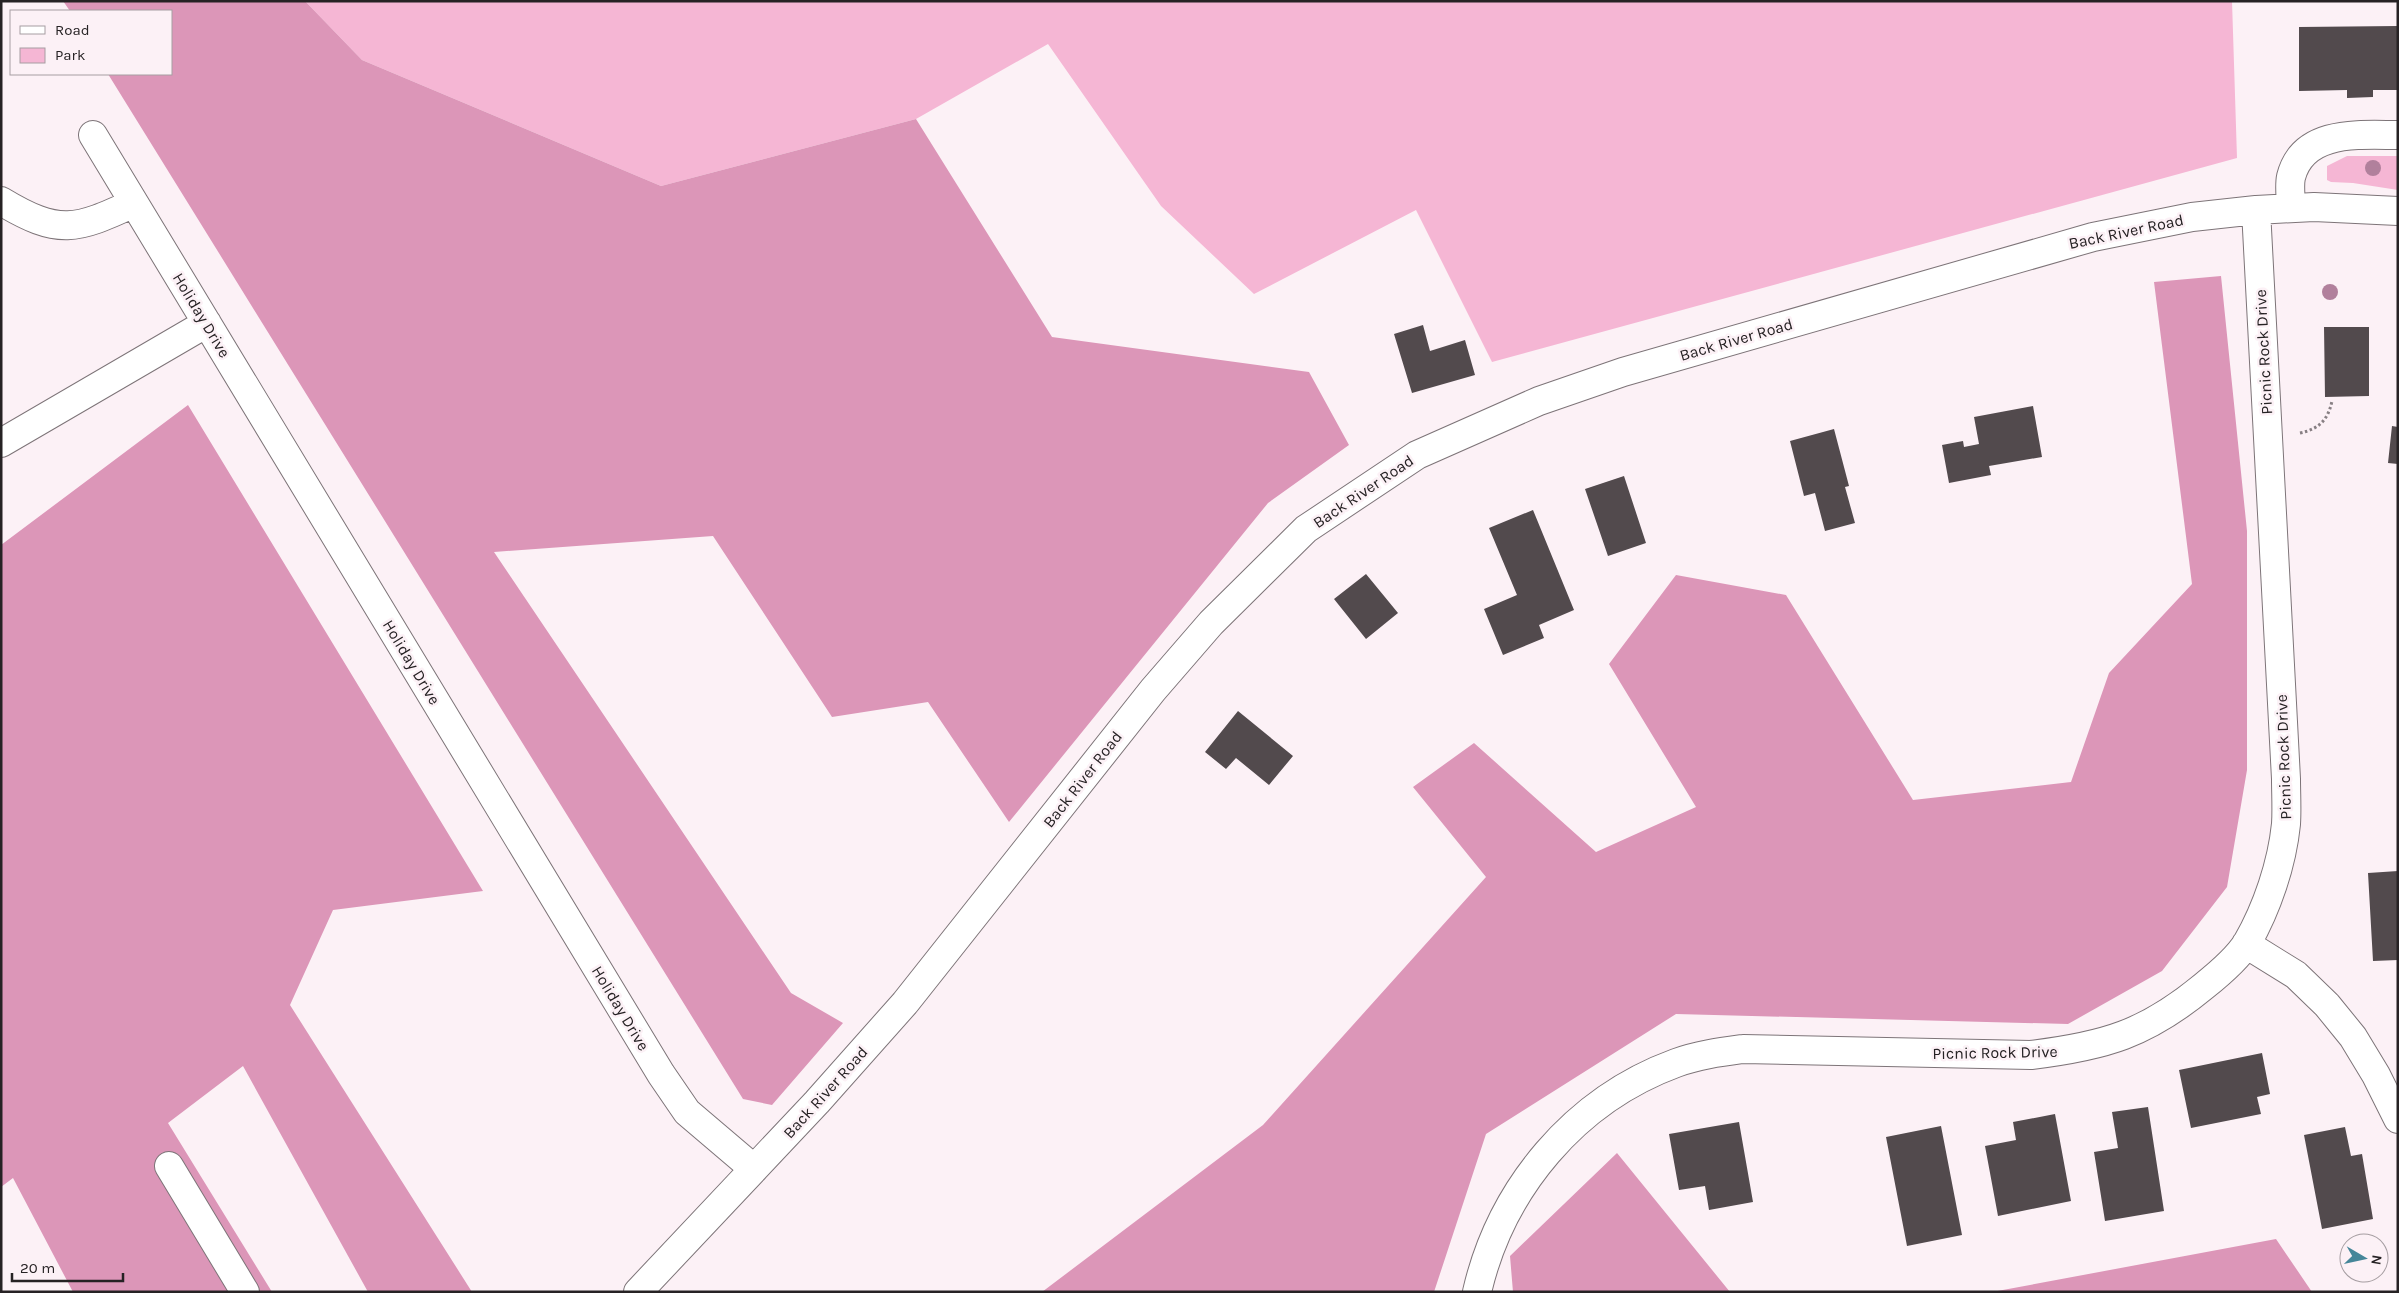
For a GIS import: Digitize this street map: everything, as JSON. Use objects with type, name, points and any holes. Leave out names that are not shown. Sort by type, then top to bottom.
[{"type":"street","name":"Holiday Drive","points":[[93,135],[661,1074],[687,1112],[754,1169]]},
{"type":"street","points":[[2291,208],[2291,177],[2299,159],[2310,147],[2326,140],[2348,135],[2398,135]]},
{"type":"street","points":[[1,201],[48,225],[74,226],[101,218],[134,202]]},
{"type":"street","name":"Back River Road","points":[[638,1292],[754,1169],[905,1003],[1146,698],[1211,622],[1306,529],[1417,455],[1539,401],[1632,369],[2093,237],[2192,217],[2256,210],[2314,207],[2398,211]]},
{"type":"street","name":"Picnic Rock Drive","points":[[1477,1292],[1493,1240],[1516,1193],[1547,1151],[1615,1093],[1645,1076],[1677,1063],[1709,1054],[1743,1049],[2031,1055],[2077,1050],[2116,1039],[2149,1025],[2183,1004],[2218,975],[2246,944],[2262,911],[2278,867],[2286,824],[2286,779],[2256,210]]},
{"type":"street","points":[[1,443],[207,324]]},
{"type":"street","points":[[2246,944],[2296,975],[2327,1005],[2353,1038],[2376,1075],[2398,1119]]},
{"type":"street","points":[[169,1166],[245,1292]]},
{"type":"path","points":[[2294,434],[2316,428],[2323,423],[2332,401]]},
{"type":"green space","points":[[305,1],[2232,1],[2237,158],[1492,362],[1416,210],[1254,294],[1161,206],[1048,44],[916,119],[661,186],[362,60]]},
{"type":"green space","points":[[2347,156],[2398,156],[2398,190],[2327,180],[2327,166]]},
{"type":"shaded area","points":[[63,1],[305,1],[362,60],[661,186],[916,119],[1052,337],[1309,372],[1349,445],[1268,503],[1009,822],[928,702],[832,717],[713,536],[494,552],[791,993],[843,1023],[772,1105],[743,1099],[109,75],[172,75],[172,10],[69,10]]},
{"type":"shaded area","points":[[2221,276],[2247,531],[2247,770],[2227,887],[2162,971],[2068,1024],[1676,1014],[1486,1134],[1434,1292],[1042,1292],[1263,1125],[1486,877],[1413,787],[1474,743],[1596,852],[1696,807],[1609,664],[1676,575],[1786,595],[1913,800],[2071,782],[2109,673],[2192,584],[2154,282]]},
{"type":"shaded area","points":[[188,405],[483,891],[333,910],[290,1005],[472,1292],[368,1292],[243,1066],[168,1123],[272,1292],[73,1292],[13,1178],[1,1187],[1,545]]},
{"type":"shaded area","points":[[1617,1153],[1730,1292],[1513,1292],[1510,1256]]},
{"type":"shaded area","points":[[2276,1239],[2312,1292],[1992,1292]]},
{"type":"building","points":[[2398,26],[2398,90],[2373,90],[2373,97],[2347,98],[2347,90],[2299,91],[2299,27]]},
{"type":"building","points":[[1423,325],[1430,351],[1465,340],[1475,375],[1412,393],[1394,334]]},
{"type":"building","points":[[2324,327],[2369,327],[2369,396],[2325,397]]},
{"type":"building","points":[[2033,406],[2042,457],[1989,466],[1991,475],[1949,483],[1942,445],[1963,441],[1964,447],[1979,444],[1974,417]]},
{"type":"building","points":[[2392,426],[2398,427],[2398,464],[2388,463]]},
{"type":"building","points":[[1834,429],[1849,486],[1845,487],[1855,523],[1825,531],[1815,493],[1804,496],[1790,441]]},
{"type":"building","points":[[1624,476],[1646,543],[1608,556],[1585,489]]},
{"type":"building","points":[[1533,510],[1574,610],[1539,625],[1544,638],[1503,655],[1484,609],[1517,595],[1489,528]]},
{"type":"building","points":[[1366,574],[1398,613],[1366,639],[1334,599]]},
{"type":"building","points":[[1238,711],[1293,756],[1269,785],[1236,758],[1226,769],[1205,752]]},
{"type":"building","points":[[2398,871],[2398,960],[2373,961],[2368,873]]},
{"type":"building","points":[[2262,1053],[2270,1094],[2257,1097],[2261,1114],[2191,1128],[2179,1070]]},
{"type":"building","points":[[2148,1107],[2164,1211],[2105,1221],[2094,1152],[2118,1148],[2112,1112]]},
{"type":"building","points":[[2055,1114],[2071,1201],[1998,1216],[1985,1146],[2016,1140],[2013,1122]]},
{"type":"building","points":[[1739,1122],[1753,1202],[1709,1210],[1705,1186],[1679,1190],[1669,1134]]},
{"type":"building","points":[[1941,1126],[1962,1235],[1907,1246],[1886,1137]]},
{"type":"building","points":[[2345,1127],[2351,1156],[2362,1154],[2373,1219],[2322,1229],[2304,1135]]}]
